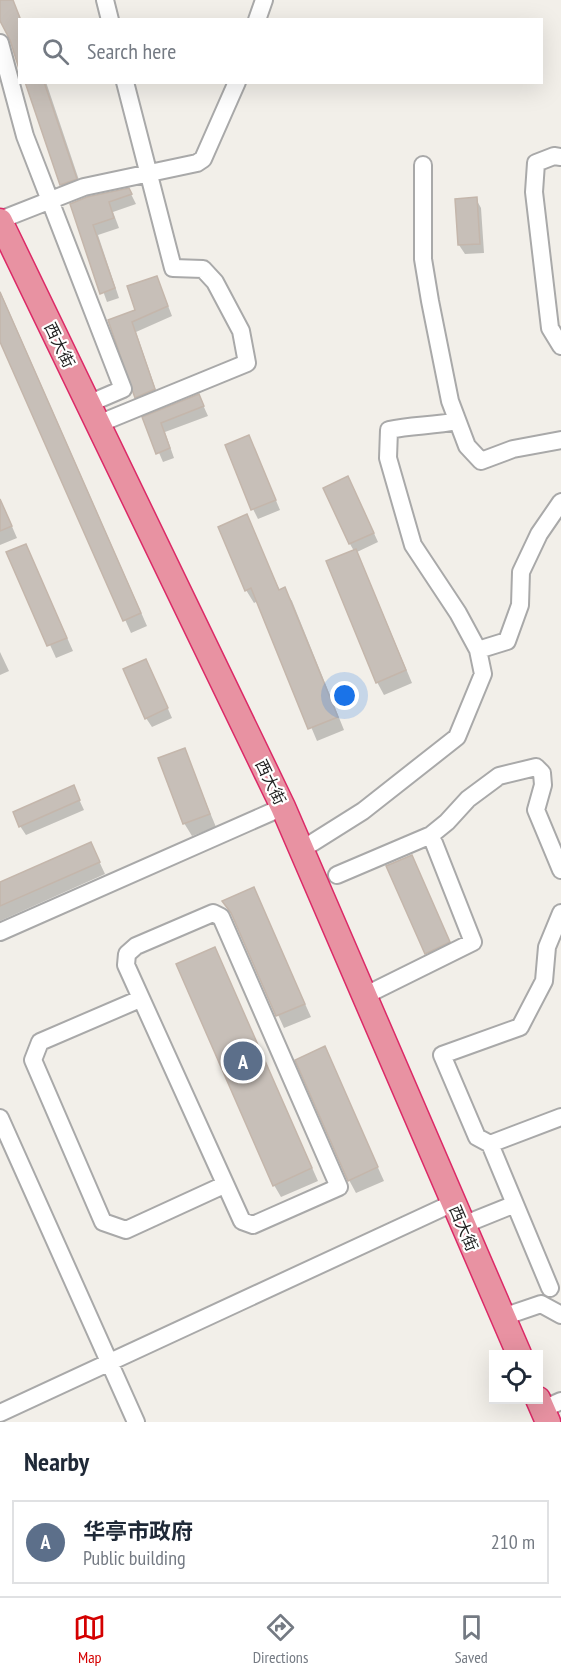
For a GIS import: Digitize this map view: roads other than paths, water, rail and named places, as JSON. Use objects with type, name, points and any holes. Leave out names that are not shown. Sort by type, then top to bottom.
[{"type":"highway","name":"西大街","points":[[0,221],[283,807],[517,1350]]},
{"type":"street","points":[[105,0],[110,18]]},
{"type":"street","points":[[258,18],[264,0]]},
{"type":"street","points":[[0,44],[15,73],[25,136],[123,389],[93,414]]},
{"type":"street","points":[[93,414],[247,363],[241,331],[215,282],[203,269],[173,268],[126,84]]},
{"type":"street","points":[[0,221],[84,187],[197,163],[203,159],[236,84]]},
{"type":"street","points":[[561,157],[554,156],[536,163],[534,192],[550,328],[561,346]]},
{"type":"street","points":[[423,165],[423,259],[450,401],[467,446],[481,461],[513,448],[561,440]]},
{"type":"street","points":[[301,850],[363,811],[457,738],[483,674],[478,650],[458,614],[413,545],[388,458],[389,430],[457,421]]},
{"type":"street","points":[[478,650],[507,641],[520,605],[521,572],[539,534],[561,502]]},
{"type":"street","points":[[337,875],[431,835],[447,822],[468,799],[499,776],[536,767],[542,773],[543,785],[536,810],[561,870]]},
{"type":"street","points":[[0,932],[283,807]]},
{"type":"street","points":[[364,996],[473,942],[434,843]]},
{"type":"street","points":[[213,913],[221,916],[339,1187],[253,1226],[242,1221],[140,999],[126,966],[127,954],[136,946],[213,913]]},
{"type":"street","points":[[550,1288],[490,1144],[477,1137],[442,1055],[520,1027],[544,981],[547,946],[561,913]]},
{"type":"street","points":[[140,999],[40,1042],[33,1060],[103,1222],[126,1230],[224,1185]]},
{"type":"street","points":[[490,1144],[561,1117]]},
{"type":"street","points":[[0,1118],[136,1422]]},
{"type":"street","points":[[0,1413],[110,1364],[453,1203]]},
{"type":"street","points":[[463,1226],[515,1204]]},
{"type":"street","points":[[503,1317],[541,1304],[561,1315]]},
{"type":"place","name":"华亭市政府","points":[[243,1061]]}]
